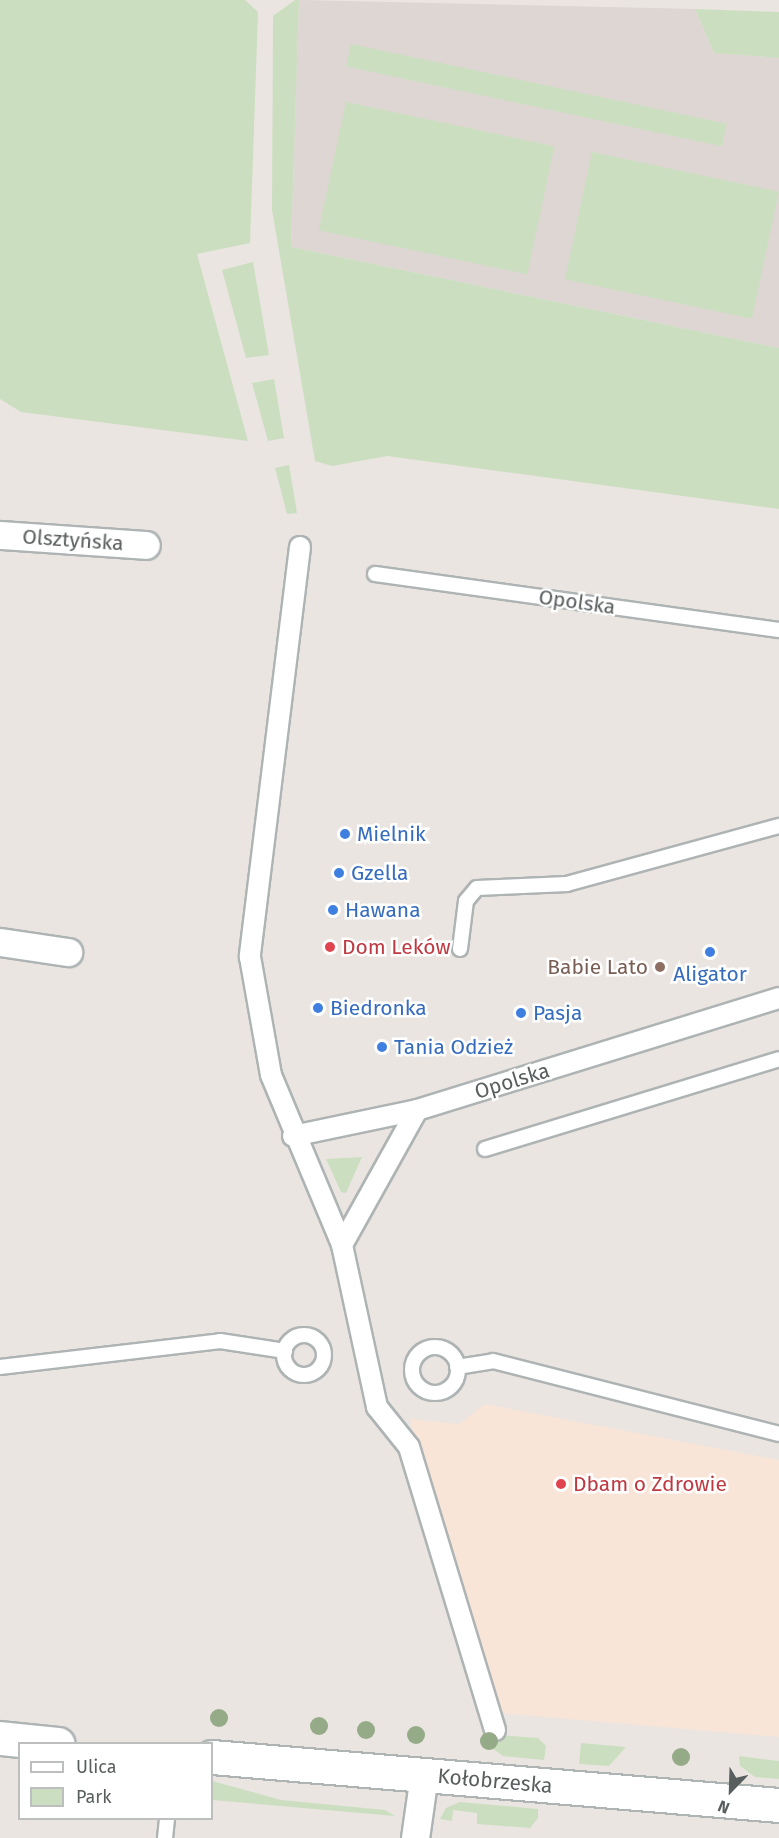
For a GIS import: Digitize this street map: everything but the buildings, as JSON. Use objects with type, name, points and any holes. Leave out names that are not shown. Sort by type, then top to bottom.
[{"type":"street","name":"Olsztyńska","points":[[0,535],[146,545]]},
{"type":"street","points":[[300,547],[250,957],[271,1075],[293,1136],[342,1245],[377,1407],[409,1447],[495,1730]]},
{"type":"street","points":[[0,942],[68,952]]},
{"type":"street","name":"Opolska","points":[[293,1136],[417,1110],[779,998]]},
{"type":"street","points":[[342,1245],[417,1110]]},
{"type":"street","points":[[0,1738],[46,1742]]},
{"type":"street","name":"Kołobrzeska","points":[[213,1757],[779,1805]]},
{"type":"street","points":[[415,1838],[424,1775]]},
{"type":"lane","name":"Opolska","points":[[375,574],[779,630]]},
{"type":"lane","points":[[460,950],[466,901],[477,888],[567,884],[779,826]]},
{"type":"lane","points":[[485,1149],[779,1059]]},
{"type":"lane","points":[[0,1368],[220,1341],[285,1351]]},
{"type":"lane","points":[[457,1367],[494,1361],[779,1434]]},
{"type":"lane","points":[[165,1838],[167,1820]]},
{"type":"shaded area","points":[[299,0],[695,9],[714,53],[779,58],[779,348],[291,247]]},
{"type":"shaded area","points":[[485,1404],[779,1460],[779,1737],[489,1712],[410,1419],[459,1424]]},
{"type":"green space","points":[[0,0],[245,0],[258,12],[250,243],[197,254],[248,441],[21,412],[0,399]]},
{"type":"green space","points":[[295,0],[299,0],[291,247],[779,348],[779,509],[387,456],[332,466],[315,461],[272,210],[273,16]]},
{"type":"green space","points":[[695,9],[779,12],[779,58],[714,53]]},
{"type":"green space","points":[[351,44],[727,124],[722,146],[346,66]]},
{"type":"green space","points":[[346,102],[554,146],[527,274],[319,230]]},
{"type":"green space","points":[[592,152],[779,192],[752,319],[565,279]]},
{"type":"green space","points":[[253,262],[269,355],[246,358],[222,270]]},
{"type":"green space","points":[[274,379],[284,438],[268,441],[252,383]]},
{"type":"green space","points":[[289,465],[297,513],[287,514],[275,468]]},
{"type":"green space","points":[[362,1157],[346,1193],[341,1192],[326,1159]]},
{"type":"green space","points":[[485,1734],[538,1738],[546,1746],[544,1760],[503,1756],[485,1743]]},
{"type":"green space","points":[[581,1743],[626,1747],[609,1766],[579,1764]]},
{"type":"green space","points":[[739,1756],[779,1761],[779,1779],[755,1777],[740,1766]]},
{"type":"green space","points":[[213,1781],[281,1800],[385,1810],[395,1816],[213,1800]]},
{"type":"green space","points":[[460,1802],[538,1809],[538,1818],[530,1828],[477,1824],[477,1813],[453,1810],[452,1821],[440,1819],[446,1808]]},
{"type":"place","name":"Mielnik","points":[[345,834]]},
{"type":"place","name":"Gzella","points":[[339,873]]},
{"type":"place","name":"Hawana","points":[[333,910]]},
{"type":"place","name":"Dom Leków","points":[[330,947]]},
{"type":"place","name":"Aligator","points":[[710,952]]},
{"type":"place","name":"Babie Lato","points":[[660,967]]},
{"type":"place","name":"Biedronka","points":[[318,1008]]},
{"type":"place","name":"Pasja","points":[[521,1013]]},
{"type":"place","name":"Tania Odzież","points":[[382,1047]]},
{"type":"place","name":"Dbam o Zdrowie","points":[[561,1484]]}]
